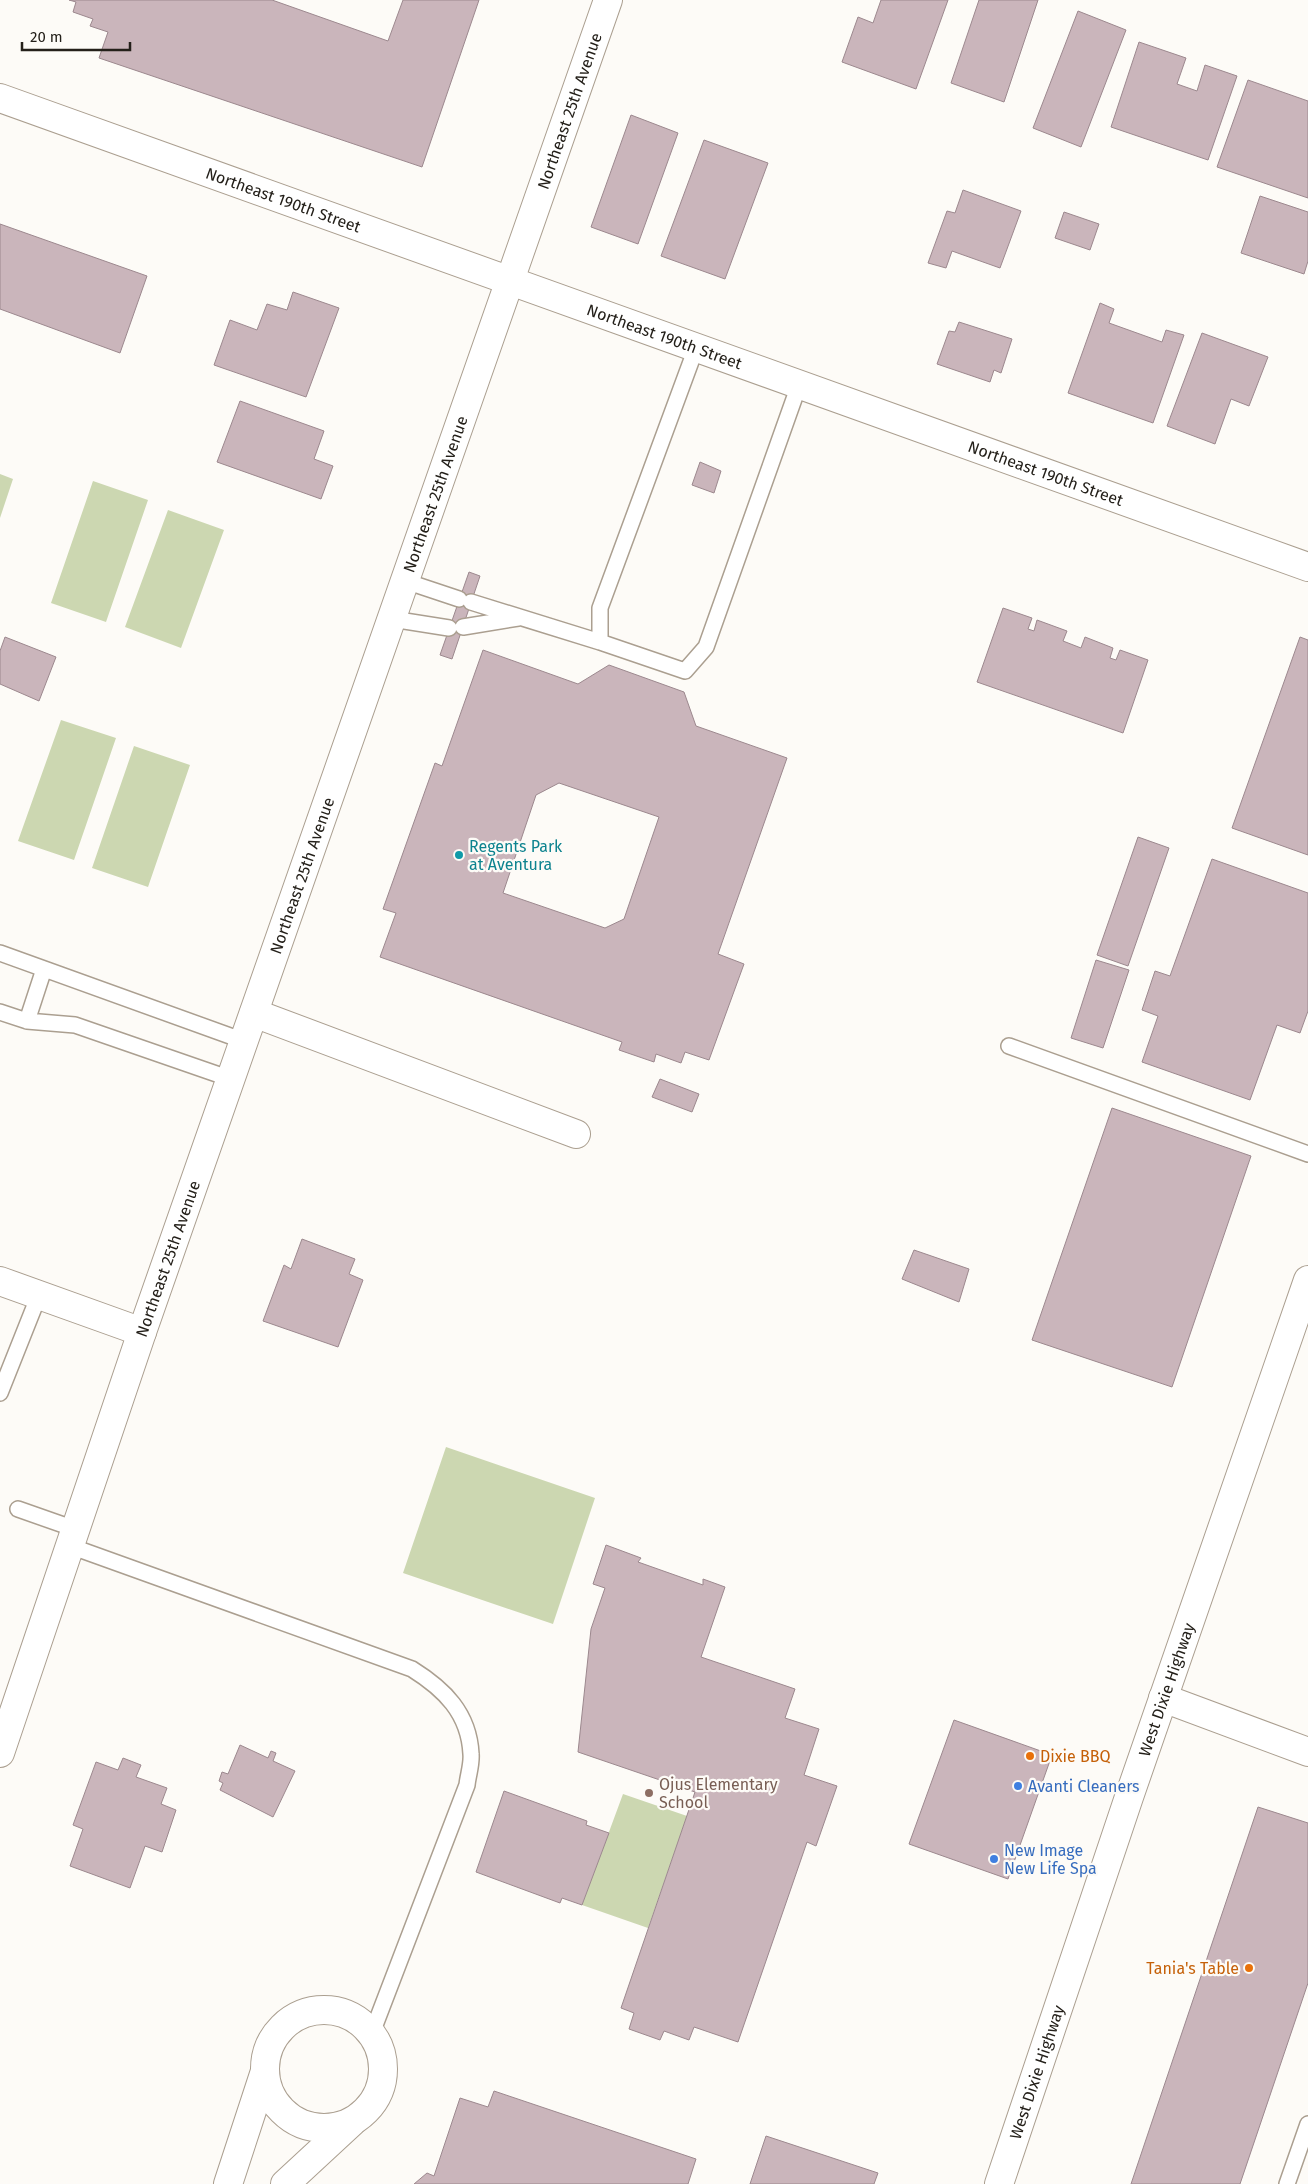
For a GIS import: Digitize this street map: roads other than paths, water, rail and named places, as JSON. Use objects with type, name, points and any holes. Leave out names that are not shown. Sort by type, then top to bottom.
[{"type":"street","name":"Northeast 25th Avenue","points":[[0,1753],[142,1332],[608,0]]},
{"type":"street","name":"Northeast 190th Street","points":[[7,104],[510,281],[1308,567]]},
{"type":"street","points":[[254,1013],[576,1134]]},
{"type":"street","name":"West Dixie Highway","points":[[998,2184],[1163,1698],[1308,1280]]},
{"type":"street","points":[[0,1281],[142,1332]]},
{"type":"street","points":[[1163,1698],[1308,1752]]},
{"type":"street","points":[[228,2184],[265,2071],[267,2052],[275,2036],[287,2022],[304,2013],[323,2010],[341,2012],[358,2020],[372,2033],[381,2052],[384,2072],[379,2091],[369,2108],[352,2121],[286,2184]]},
{"type":"street","points":[[265,2071],[268,2091],[279,2108],[294,2120],[314,2128],[333,2128],[352,2121]]},
{"type":"lane","points":[[600,642],[600,608],[696,348]]},
{"type":"lane","points":[[405,581],[685,670],[706,647],[799,385]]},
{"type":"lane","points":[[392,619],[456,628],[519,617]]},
{"type":"lane","points":[[0,953],[244,1042]]},
{"type":"lane","points":[[27,1022],[44,969]]},
{"type":"lane","points":[[0,1012],[27,1022],[75,1025],[231,1080]]},
{"type":"lane","points":[[1009,1046],[1308,1154]]},
{"type":"lane","points":[[0,1393],[39,1295]]},
{"type":"lane","points":[[18,1509],[73,1538],[412,1668],[435,1683],[453,1701],[465,1726],[471,1755],[467,1785],[372,2033]]},
{"type":"lane","points":[[1288,2184],[1308,2124]]},
{"type":"place","name":"Regents Park at Aventura","points":[[459,855]]},
{"type":"place","name":"Dixie BBQ","points":[[1030,1756]]},
{"type":"place","name":"Avanti Cleaners","points":[[1018,1786]]},
{"type":"place","name":"Ojus Elementary School","points":[[649,1793]]},
{"type":"place","name":"New Image New Life Spa","points":[[994,1859]]},
{"type":"place","name":"Tania's Table","points":[[1249,1968]]}]
